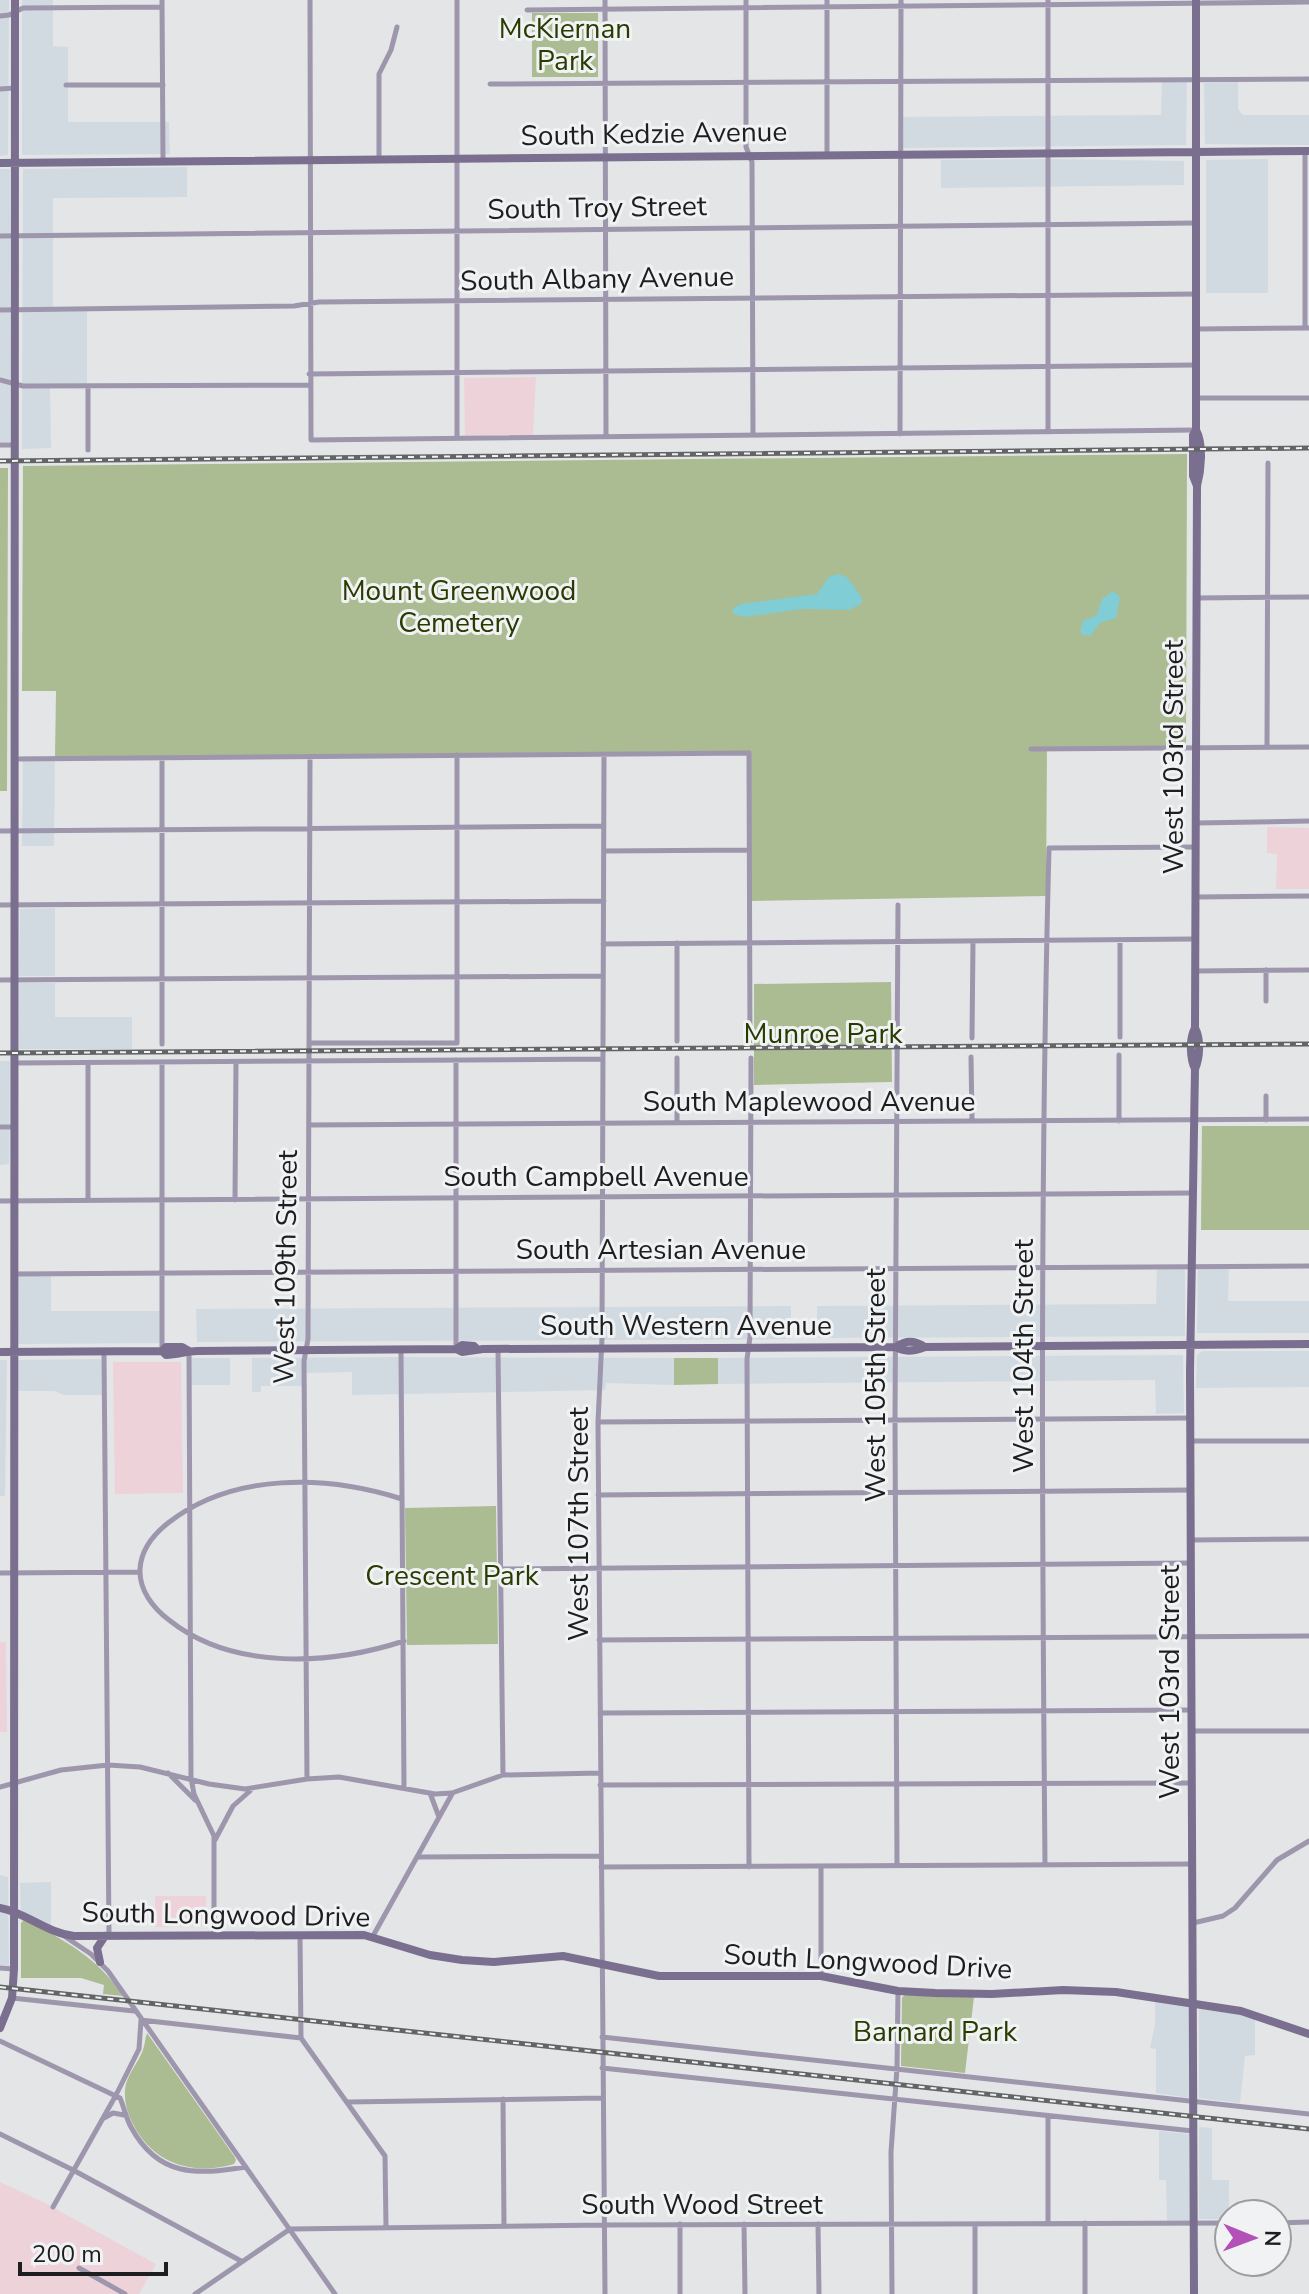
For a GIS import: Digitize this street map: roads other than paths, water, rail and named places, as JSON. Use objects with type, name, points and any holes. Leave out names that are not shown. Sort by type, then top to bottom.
[{"type":"main road","points":[[0,2028],[12,1998],[14,1969],[15,0]]},
{"type":"main road","name":"West 103rd Street","points":[[1194,2294],[1191,1345],[1195,1069],[1199,1054],[1195,1028],[1197,486],[1200,475],[1200,436],[1196,430],[1196,2]]},
{"type":"main road","name":"South Kedzie Avenue","points":[[0,163],[1307,151]]},
{"type":"main road","name":"South Western Avenue","points":[[0,1352],[162,1351],[166,1355],[182,1355],[189,1351],[456,1349],[462,1352],[477,1349],[896,1347],[902,1351],[925,1347],[1309,1344]]},
{"type":"main road","name":"South Longwood Drive","points":[[0,1908],[14,1910],[59,1933],[107,1936],[373,1936],[430,1955],[462,1960],[494,1962],[563,1956],[659,1976],[821,1976],[898,1991],[993,1994],[1047,1990],[1098,1991],[1241,2011],[1309,2034]]},
{"type":"main road","points":[[100,1962],[97,1948],[107,1936]]},
{"type":"street","points":[[310,0],[311,440],[1196,430]]},
{"type":"street","points":[[457,0],[457,438]]},
{"type":"street","points":[[605,0],[606,437]]},
{"type":"street","points":[[746,0],[746,147],[752,162],[753,435]]},
{"type":"street","points":[[1048,2],[1048,432]]},
{"type":"street","points":[[527,10],[901,3],[1309,2]]},
{"type":"street","points":[[900,434],[901,3]]},
{"type":"street","points":[[0,16],[23,8],[162,4],[163,161]]},
{"type":"street","points":[[827,4],[827,155]]},
{"type":"street","points":[[379,159],[379,74],[391,50],[397,27]]},
{"type":"street","points":[[490,84],[1309,79]]},
{"type":"street","points":[[66,85],[163,85]]},
{"type":"street","points":[[0,89],[15,88]]},
{"type":"street","points":[[1196,329],[1307,328],[1307,151]]},
{"type":"street","name":"South Troy Street","points":[[0,236],[1195,223]]},
{"type":"street","name":"South Albany Avenue","points":[[0,310],[457,300],[1196,294]]},
{"type":"street","points":[[309,374],[1196,365]]},
{"type":"street","points":[[0,380],[23,386],[309,385]]},
{"type":"street","points":[[88,387],[88,450]]},
{"type":"street","points":[[1196,398],[1309,398]]},
{"type":"street","points":[[0,445],[15,445]]},
{"type":"street","points":[[1267,747],[1268,463]]},
{"type":"street","points":[[1196,598],[1309,597]]},
{"type":"street","points":[[1031,749],[1309,747]]},
{"type":"street","points":[[14,759],[749,753],[750,1041]]},
{"type":"street","points":[[309,1043],[457,1043],[457,755]]},
{"type":"street","name":"West 107th Street","points":[[604,755],[602,1348],[598,1495],[605,2294]]},
{"type":"street","name":"West 109th Street","points":[[307,1779],[304,1361],[308,1339],[310,757]]},
{"type":"street","points":[[162,758],[162,1044]]},
{"type":"street","points":[[1196,823],[1309,821]]},
{"type":"street","points":[[0,831],[604,826]]},
{"type":"street","name":"West 104th Street","points":[[1045,1864],[1042,1419],[1049,848],[1196,847]]},
{"type":"street","points":[[604,851],[749,850]]},
{"type":"street","points":[[1196,897],[1309,896]]},
{"type":"street","points":[[0,905],[604,901]]},
{"type":"street","name":"West 105th Street","points":[[897,1866],[895,1420],[898,905]]},
{"type":"street","points":[[603,944],[1196,939]]},
{"type":"street","points":[[1120,940],[1120,1037]]},
{"type":"street","points":[[972,1038],[973,941]]},
{"type":"street","points":[[677,943],[677,1041]]},
{"type":"street","points":[[1266,970],[1266,1001]]},
{"type":"street","points":[[1196,971],[1309,970]]},
{"type":"street","points":[[0,980],[603,976]]},
{"type":"street","points":[[1119,1055],[1119,1121]]},
{"type":"street","points":[[971,1057],[972,1121]]},
{"type":"street","points":[[677,1058],[677,1123]]},
{"type":"street","points":[[749,1867],[751,1058]]},
{"type":"street","points":[[14,1063],[603,1059]]},
{"type":"street","points":[[456,1060],[456,1349]]},
{"type":"street","points":[[162,1062],[162,1351]]},
{"type":"street","points":[[235,1200],[236,1062]]},
{"type":"street","points":[[88,1063],[88,1200]]},
{"type":"street","points":[[1266,1096],[1266,1120]]},
{"type":"street","name":"South Maplewood Avenue","points":[[309,1125],[1309,1119]]},
{"type":"street","points":[[0,1127],[14,1127]]},
{"type":"street","name":"South Campbell Avenue","points":[[0,1201],[1193,1193]]},
{"type":"street","name":"South Artesian Avenue","points":[[13,1274],[1309,1266]]},
{"type":"street","points":[[498,1349],[503,1775]]},
{"type":"street","points":[[401,1350],[404,1787]]},
{"type":"street","points":[[104,1351],[107,1936]]},
{"type":"street","points":[[189,1351],[191,1778],[214,1842],[214,1935]]},
{"type":"street","points":[[598,1422],[1191,1418]]},
{"type":"street","points":[[1191,1441],[1309,1441]]},
{"type":"street","points":[[402,1499],[358,1487],[304,1482],[253,1487],[213,1497],[190,1508],[154,1536],[145,1551],[140,1572],[151,1602],[166,1618],[191,1635],[251,1655],[306,1658],[350,1654],[404,1641]]},
{"type":"street","points":[[598,1495],[1191,1490]]},
{"type":"street","points":[[1191,1540],[1309,1539]]},
{"type":"street","points":[[500,1569],[1191,1563]]},
{"type":"street","points":[[0,1573],[140,1572]]},
{"type":"street","points":[[599,1640],[1309,1636]]},
{"type":"street","points":[[600,1713],[1192,1710]]},
{"type":"street","points":[[1192,1731],[1309,1731]]},
{"type":"street","points":[[0,1787],[71,1768],[108,1765],[140,1767],[209,1784],[254,1789],[307,1779],[339,1777],[452,1793],[503,1775],[600,1773]]},
{"type":"street","points":[[168,1773],[198,1803]]},
{"type":"street","points":[[600,1785],[1192,1783]]},
{"type":"street","points":[[214,1842],[233,1806],[254,1789]]},
{"type":"street","points":[[430,1792],[439,1820]]},
{"type":"street","points":[[373,1936],[452,1793]]},
{"type":"street","points":[[1193,1923],[1223,1916],[1235,1908],[1277,1860],[1309,1841]]},
{"type":"street","points":[[417,1857],[601,1856]]},
{"type":"street","points":[[601,1867],[1193,1864]]},
{"type":"street","points":[[821,1866],[821,1976]]},
{"type":"street","points":[[59,1933],[100,1962],[335,2294]]},
{"type":"street","points":[[300,1935],[301,2038],[385,2156],[386,2227]]},
{"type":"street","points":[[0,1968],[14,1969]]},
{"type":"street","points":[[892,2294],[891,2152],[896,2100],[898,1991]]},
{"type":"street","points":[[12,1998],[135,2011]]},
{"type":"street","points":[[141,2020],[301,2038]]},
{"type":"street","points":[[53,2207],[139,2049],[141,2020]]},
{"type":"street","points":[[602,2037],[1309,2114]]},
{"type":"street","points":[[0,2041],[116,2095],[146,2149],[173,2167],[205,2172],[246,2167]]},
{"type":"street","points":[[602,2068],[1194,2131]]},
{"type":"street","points":[[347,2102],[603,2098]]},
{"type":"street","points":[[503,2099],[504,2226]]},
{"type":"street","points":[[102,2120],[113,2113],[125,2116]]},
{"type":"street","points":[[1048,2116],[1048,2224]]},
{"type":"street","points":[[0,2134],[241,2261]]},
{"type":"street","points":[[1085,2223],[1085,2294]]},
{"type":"street","name":"South Wood Street","points":[[290,2229],[680,2224],[1213,2223]]},
{"type":"street","points":[[680,2224],[680,2294]]},
{"type":"street","points":[[744,2224],[745,2294]]},
{"type":"street","points":[[818,2224],[819,2294]]},
{"type":"street","points":[[975,2224],[975,2294]]},
{"type":"street","points":[[195,2294],[290,2229]]},
{"type":"street","points":[[79,2268],[125,2294]]},
{"type":"water","points":[[839,574],[847,577],[862,598],[862,603],[849,610],[803,609],[744,617],[733,614],[733,608],[741,604],[817,594],[829,577]]},
{"type":"water","points":[[1113,591],[1120,597],[1116,618],[1100,623],[1090,636],[1083,635],[1080,631],[1083,621],[1097,615],[1102,599]]},
{"type":"railway","points":[[0,461],[1309,448]]},
{"type":"railway","points":[[0,1053],[1309,1044]]},
{"type":"railway","points":[[0,1987],[1309,2129]]},
{"type":"park label","name":"McKiernan Park","points":[[565,45]]},
{"type":"park label","name":"Mount Greenwood Cemetery","points":[[459,607]]},
{"type":"park label","name":"Munroe Park","points":[[823,1034]]},
{"type":"park label","name":"Crescent Park","points":[[452,1576]]},
{"type":"park label","name":"Barnard Park","points":[[935,2032]]}]
